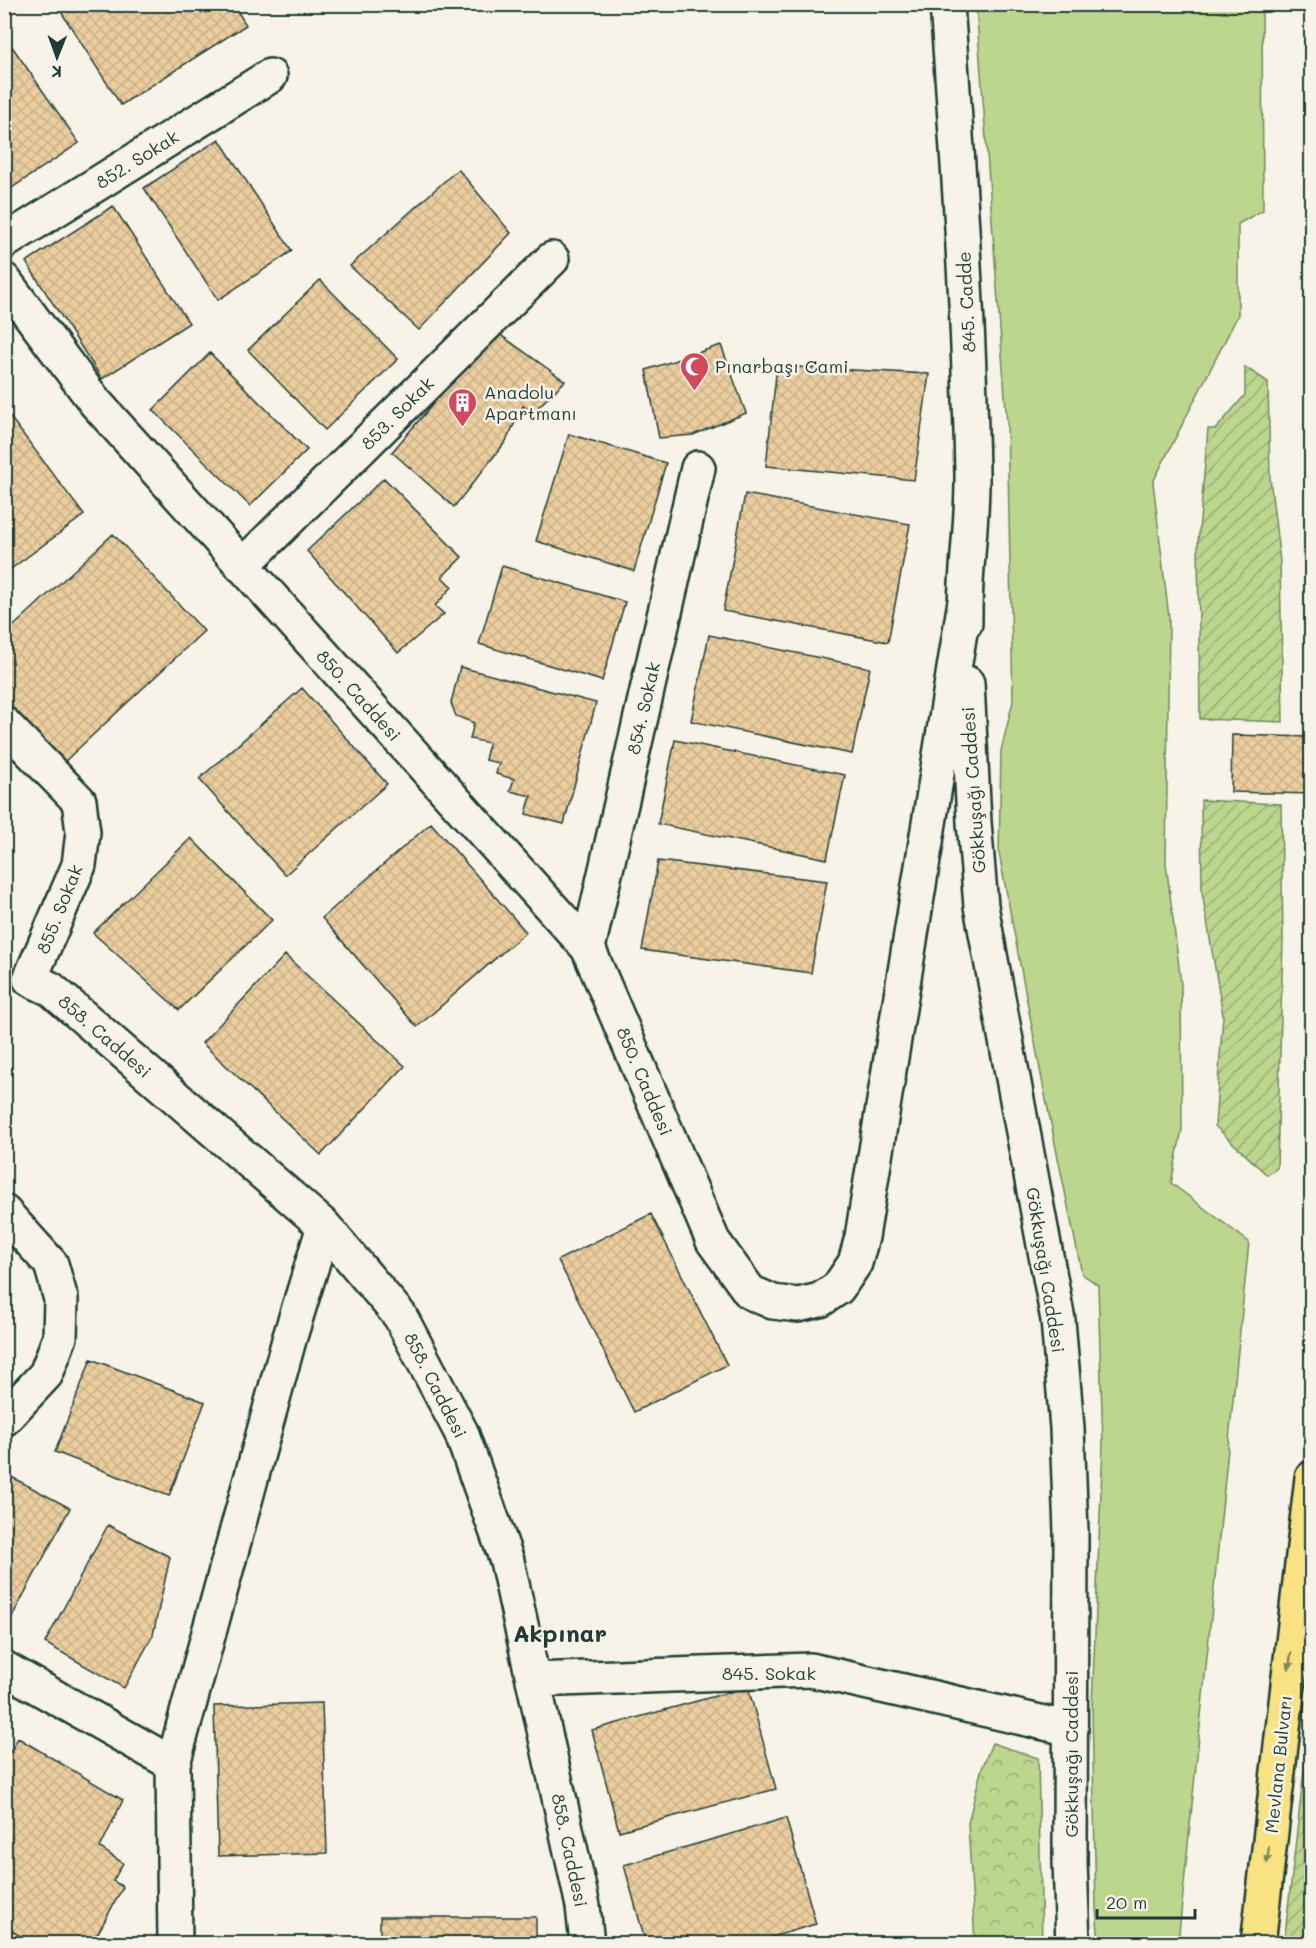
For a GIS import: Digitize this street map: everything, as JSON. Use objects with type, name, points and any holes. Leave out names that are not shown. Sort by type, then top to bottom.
[{"type":"highway","name":"Mevlana Bulvarı","points":[[1258,1944],[1311,1478]]},
{"type":"street","name":"845. Cadde","points":[[946,4],[969,344],[972,476],[965,601]]},
{"type":"street","name":"852. Sokak","points":[[4,242],[270,76]]},
{"type":"street","name":"853. Sokak","points":[[242,566],[552,259]]},
{"type":"street","name":"850. Caddesi","points":[[4,280],[95,402],[588,948],[713,1241],[750,1292],[773,1302],[798,1305],[820,1300],[837,1288],[855,1263],[862,1237],[965,601]]},
{"type":"street","name":"854. Sokak","points":[[588,948],[698,468]]},
{"type":"street","name":"Gökkuşağı Caddesi","points":[[965,601],[968,725],[981,906],[1058,1320],[1067,1428],[1071,1532],[1070,1862],[1073,1944]]},
{"type":"street","name":"855. Sokak","points":[[4,724],[79,801],[83,832],[79,865],[17,982]]},
{"type":"street","name":"858. Caddesi","points":[[17,982],[51,989],[324,1226],[400,1316],[461,1432],[507,1562],[583,1906],[587,1944]]},
{"type":"street","points":[[4,1212],[51,1264],[61,1299],[60,1337],[45,1374],[4,1419]]},
{"type":"street","points":[[174,1944],[173,1764],[289,1340],[324,1226]]},
{"type":"street","points":[[4,1668],[173,1764]]},
{"type":"street","name":"845. Sokak","points":[[533,1680],[811,1670],[1071,1730]]},
{"type":"green space","points":[[976,5],[1262,5],[1263,210],[1238,224],[1238,315],[1153,482],[1169,618],[1166,863],[1181,983],[1182,1130],[1171,1183],[1249,1242],[1178,1943],[1099,1943],[1096,1909],[1092,1706],[1103,1445],[1098,1285],[1082,1274],[999,853],[1001,751],[1013,701],[1007,423]]},
{"type":"green space","points":[[1245,367],[1268,382],[1270,478],[1280,562],[1283,722],[1200,719],[1198,543],[1208,429],[1216,429],[1245,395]]},
{"type":"green space","points":[[1201,800],[1281,804],[1283,939],[1277,1168],[1267,1175],[1215,1126],[1223,1015],[1202,892]]},
{"type":"green space","points":[[1311,1710],[1311,1943],[1284,1943]]},
{"type":"green space","points":[[992,1743],[1038,1758],[1042,1943],[975,1943],[968,1823],[981,1771]]},
{"type":"building","points":[[56,4],[233,4],[246,25],[121,105]]},
{"type":"building","points":[[4,35],[79,143],[4,193]]},
{"type":"building","points":[[219,139],[292,251],[218,300],[144,188]]},
{"type":"building","points":[[458,169],[511,233],[419,330],[350,266]]},
{"type":"building","points":[[113,206],[189,323],[102,379],[26,262]]},
{"type":"building","points":[[320,280],[398,359],[325,430],[248,350]]},
{"type":"building","name":"Anadolu Apartmanı","points":[[495,331],[565,381],[532,413],[523,406],[506,441],[454,507],[392,452]]},
{"type":"building","name":"Pınarbaşı Cami","points":[[721,345],[746,413],[693,435],[659,438],[646,370]]},
{"type":"building","points":[[210,353],[307,450],[250,506],[153,410]]},
{"type":"building","points":[[777,366],[929,374],[914,480],[766,466]]},
{"type":"building","points":[[4,409],[84,515],[4,574]]},
{"type":"building","points":[[569,434],[666,463],[634,571],[536,541]]},
{"type":"building","points":[[384,478],[462,557],[442,577],[452,587],[435,606],[444,614],[398,653],[307,551]]},
{"type":"building","points":[[745,494],[910,524],[888,642],[723,611]]},
{"type":"building","points":[[113,534],[204,631],[64,762],[4,699],[4,635]]},
{"type":"building","points":[[502,566],[625,602],[602,681],[479,644]]},
{"type":"building","points":[[709,635],[870,668],[852,754],[691,721]]},
{"type":"building","points":[[460,667],[596,703],[564,824],[526,814],[531,796],[510,791],[514,779],[496,774],[499,763],[485,760],[489,743],[470,739],[474,723],[456,716],[451,703]]},
{"type":"building","points":[[302,688],[387,784],[285,875],[199,779]]},
{"type":"building","points":[[1232,735],[1312,737],[1312,794],[1231,792]]},
{"type":"building","points":[[675,740],[845,775],[827,859],[658,824]]},
{"type":"building","points":[[431,823],[526,932],[417,1027],[322,918]]},
{"type":"building","points":[[191,838],[272,920],[179,1010],[93,933]]},
{"type":"building","points":[[658,861],[827,881],[811,973],[642,950]]},
{"type":"building","points":[[285,955],[405,1066],[321,1155],[202,1043]]},
{"type":"building","points":[[651,1214],[727,1365],[634,1412],[558,1260]]},
{"type":"building","points":[[91,1359],[205,1402],[169,1496],[55,1452]]},
{"type":"building","points":[[4,1473],[70,1508],[7,1626],[4,1624]]},
{"type":"building","points":[[108,1525],[170,1557],[153,1635],[124,1688],[45,1643]]},
{"type":"building","points":[[748,1687],[776,1789],[619,1831],[592,1730]]},
{"type":"building","points":[[322,1703],[327,1853],[218,1856],[214,1706]]},
{"type":"building","points":[[18,1738],[123,1800],[100,1848],[123,1863],[113,1881],[123,1887],[92,1944],[33,1944],[4,1926],[4,1920],[11,1910],[4,1906],[4,1763]]},
{"type":"building","points":[[786,1818],[816,1924],[748,1944],[646,1944],[624,1865]]},
{"type":"building","points":[[380,1917],[536,1917],[536,1944],[380,1944]]},
{"type":"building","points":[[219,1942],[332,1942],[332,1944],[219,1944]]},
{"type":"place","name":"Pınarbaşı Cami","points":[[694,392]]},
{"type":"place","name":"Anadolu Apartmanı","points":[[463,428]]},
{"type":"district","name":"Akpınar","points":[[560,1632]]}]
